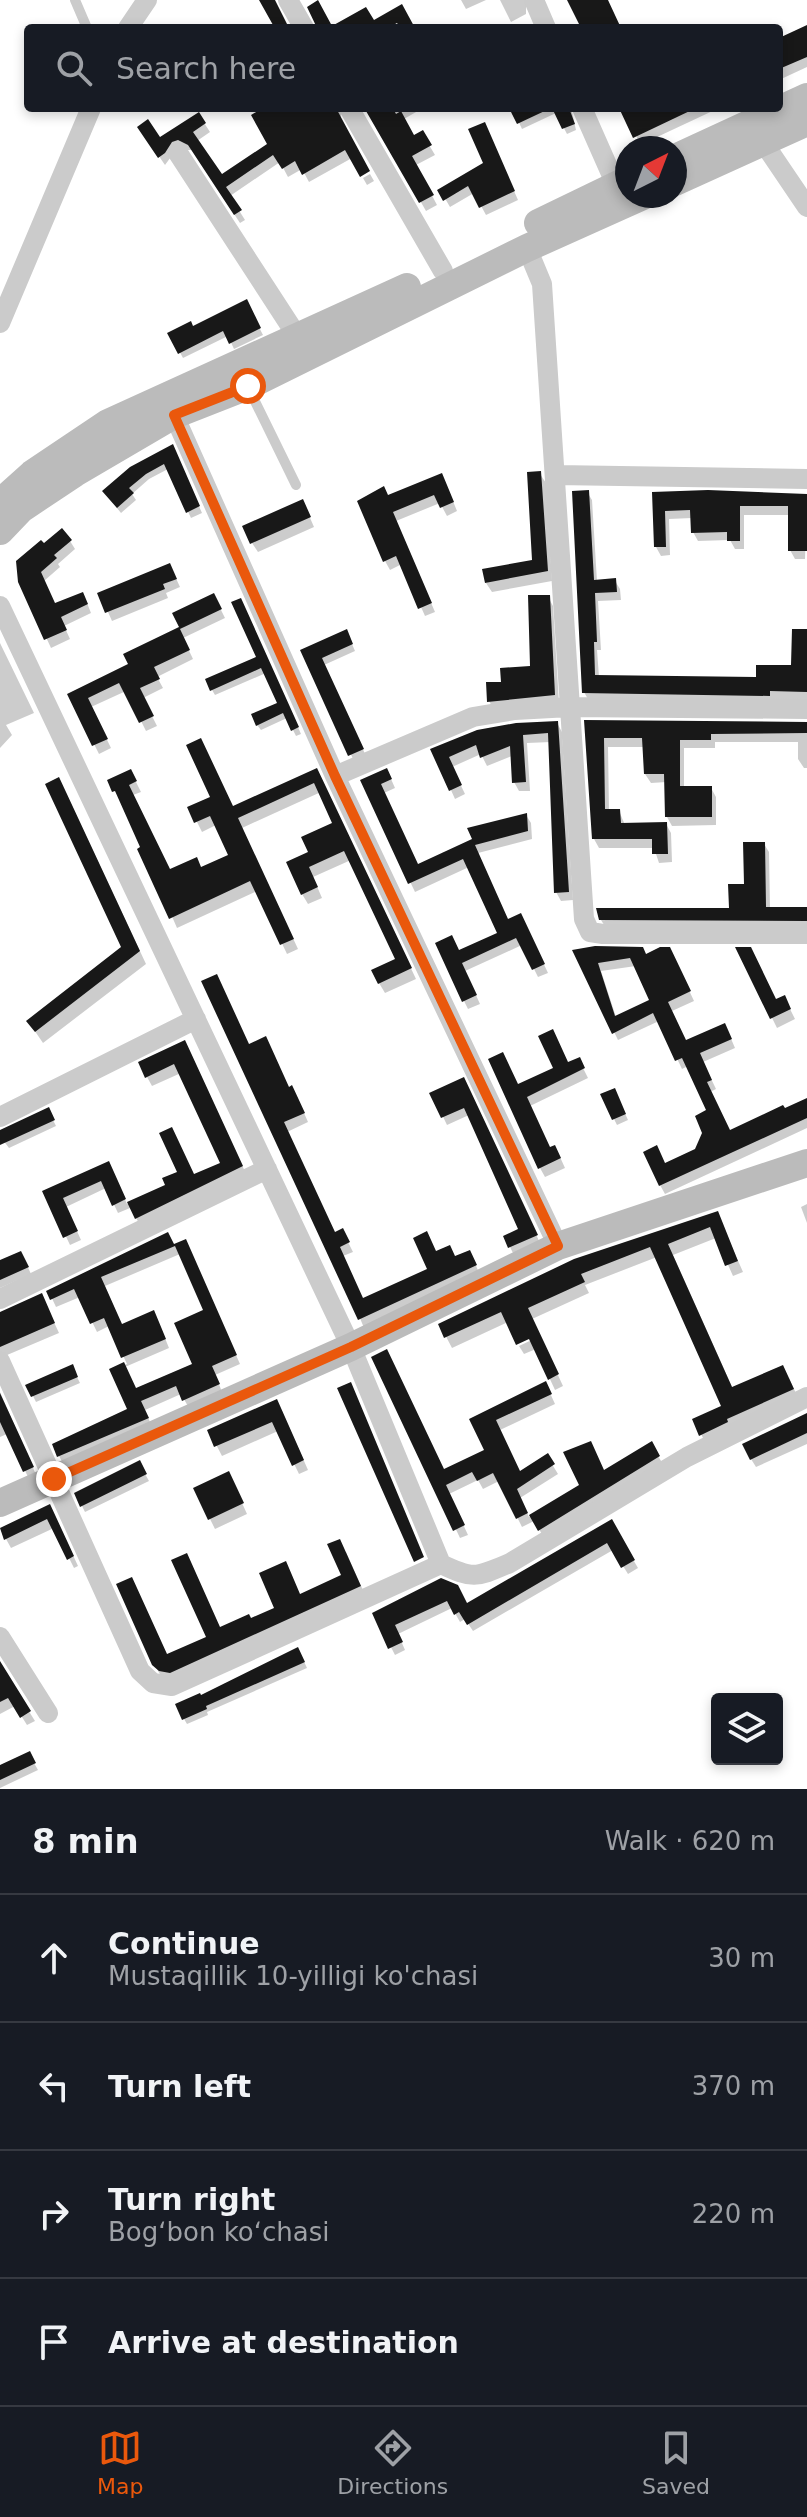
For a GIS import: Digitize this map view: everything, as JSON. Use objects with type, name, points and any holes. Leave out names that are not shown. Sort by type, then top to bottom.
[{"type":"main road","points":[[783,108],[807,97]]},
{"type":"main road","points":[[687,152],[775,112]]},
{"type":"main road","points":[[687,177],[807,122]]},
{"type":"main road","points":[[0,503],[32,474],[108,423],[443,271],[615,186]]},
{"type":"main road","points":[[0,531],[21,509],[75,473],[174,415],[248,386],[527,248],[616,208]]},
{"type":"main road","points":[[0,1503],[351,1347],[558,1246],[807,1163]]},
{"type":"street","points":[[131,24],[147,0]]},
{"type":"street","points":[[288,0],[302,24]]},
{"type":"street","points":[[534,0],[544,24]]},
{"type":"street","points":[[0,323],[89,112]]},
{"type":"street","points":[[351,112],[443,271]]},
{"type":"street","points":[[584,112],[615,170]]},
{"type":"street","points":[[763,142],[807,207]]},
{"type":"street","points":[[178,153],[297,336]]},
{"type":"street","points":[[527,248],[542,284],[584,919],[590,932],[807,934]]},
{"type":"street","points":[[174,415],[335,776],[558,1246]]},
{"type":"street","points":[[556,475],[807,479]]},
{"type":"street","points":[[0,606],[351,1347],[441,1564],[465,1576],[481,1576],[510,1563],[687,1457],[807,1397]]},
{"type":"street","points":[[335,776],[473,717],[515,710],[570,707],[807,709]]},
{"type":"street","points":[[0,1117],[196,1019]]},
{"type":"street","points":[[0,1299],[267,1169]]},
{"type":"street","points":[[0,1361],[140,1671],[153,1683],[172,1686],[441,1564]]},
{"type":"street","points":[[0,1637],[48,1713]]},
{"type":"lane","points":[[75,0],[85,24]]},
{"type":"lane","points":[[248,386],[296,485]]},
{"type":"building","points":[[259,0],[275,0],[287,24],[272,24]]},
{"type":"building","points":[[318,0],[331,24],[315,24],[307,7]]},
{"type":"building","points":[[567,0],[608,0],[619,24],[579,24]]},
{"type":"building","points":[[402,4],[413,24],[336,24],[366,7],[374,20]]},
{"type":"building","points":[[807,25],[807,57],[783,67],[783,36]]},
{"type":"building","points":[[199,112],[206,123],[193,132],[222,174],[267,144],[251,115],[256,112],[338,112],[370,171],[360,177],[345,150],[302,175],[295,161],[282,169],[273,155],[226,187],[242,210],[234,215],[188,145],[178,140],[172,142],[158,158],[137,127],[148,119],[160,137]]},
{"type":"building","points":[[367,112],[402,112],[414,135],[423,130],[432,145],[412,156],[434,195],[419,203]]},
{"type":"building","points":[[511,112],[542,112],[517,124]]},
{"type":"building","points":[[554,112],[570,112],[575,124],[562,129]]},
{"type":"building","points":[[621,112],[688,112],[632,136]]},
{"type":"building","points":[[485,122],[515,191],[479,208],[468,186],[443,201],[437,190],[483,163],[468,129]]},
{"type":"building","points":[[247,299],[261,328],[229,344],[223,331],[178,354],[167,333],[191,321],[193,326]]},
{"type":"building","points":[[173,444],[200,506],[186,513],[164,464],[129,488],[134,493],[117,508],[102,491],[130,467]]},
{"type":"building","points":[[541,471],[548,571],[485,583],[482,569],[532,560],[527,472]]},
{"type":"building","points":[[442,473],[454,502],[440,508],[434,495],[393,512],[432,603],[418,609],[396,556],[383,562],[357,501],[384,486],[388,495]]},
{"type":"building","points":[[589,490],[594,580],[616,578],[617,592],[595,593],[595,675],[756,677],[756,665],[791,665],[792,629],[807,629],[807,692],[770,691],[770,696],[582,693],[572,491]]},
{"type":"building","points":[[708,490],[807,494],[807,551],[788,551],[788,506],[740,506],[740,541],[727,541],[727,532],[691,533],[690,510],[665,511],[666,547],[654,547],[652,492]]},
{"type":"building","points":[[303,499],[311,517],[250,544],[242,526]]},
{"type":"building","points":[[62,528],[72,540],[54,555],[57,558],[41,572],[55,603],[83,592],[88,604],[61,617],[67,630],[44,640],[18,582],[16,561],[41,540],[44,543]]},
{"type":"building","points":[[170,563],[177,579],[163,584],[165,589],[105,613],[97,593]]},
{"type":"building","points":[[214,593],[222,609],[180,629],[190,650],[154,667],[160,679],[140,688],[154,716],[139,723],[119,683],[88,698],[108,739],[92,746],[67,694],[128,664],[123,654],[179,627],[172,613]]},
{"type":"building","points":[[528,595],[550,595],[555,695],[487,702],[486,682],[501,682],[500,668],[530,666]]},
{"type":"building","points":[[241,598],[299,727],[291,731],[283,713],[256,726],[251,714],[277,703],[261,668],[210,691],[205,679],[256,657],[231,602]]},
{"type":"building","points":[[347,629],[353,644],[322,658],[364,749],[348,756],[300,650]]},
{"type":"building","points":[[584,720],[807,722],[807,733],[711,734],[711,740],[680,740],[680,786],[712,786],[712,817],[665,817],[664,774],[644,774],[642,738],[604,738],[605,809],[620,809],[621,823],[667,822],[668,854],[652,854],[652,839],[592,839]]},
{"type":"building","points":[[558,721],[569,892],[554,893],[548,733],[523,735],[526,782],[512,783],[510,746],[480,758],[476,745],[449,757],[462,785],[449,791],[430,749],[477,730],[516,723]]},
{"type":"building","points":[[201,738],[233,806],[317,768],[412,968],[378,984],[371,970],[395,959],[344,851],[309,867],[318,887],[301,895],[286,862],[308,852],[301,837],[332,823],[314,783],[238,818],[294,939],[280,945],[250,881],[169,919],[137,849],[140,847],[107,780],[131,769],[137,781],[129,785],[170,869],[197,857],[201,867],[228,855],[210,816],[194,823],[187,807],[210,797],[186,745]]},
{"type":"building","points":[[387,768],[392,779],[381,784],[418,864],[472,839],[467,828],[527,813],[528,831],[475,845],[508,919],[521,913],[545,964],[532,970],[516,938],[462,963],[477,995],[462,1002],[435,943],[452,935],[459,950],[497,933],[463,859],[408,884],[360,780]]},
{"type":"building","points":[[59,777],[140,951],[35,1032],[26,1021],[121,947],[45,784]]},
{"type":"building","points":[[743,842],[765,842],[766,907],[807,907],[807,921],[599,920],[596,908],[729,908],[728,884],[744,884]]},
{"type":"building","points":[[595,946],[643,947],[646,954],[660,947],[670,947],[691,991],[668,1002],[686,1040],[725,1023],[732,1039],[700,1053],[712,1080],[707,1082],[730,1130],[783,1105],[785,1108],[807,1098],[807,1118],[659,1186],[643,1152],[657,1145],[665,1163],[695,1149],[702,1133],[695,1116],[706,1110],[682,1058],[675,1061],[653,1013],[612,1034],[572,950]],"holes":[[[630,958],[649,1000],[615,1016],[598,963]]]},
{"type":"building","points":[[735,947],[751,947],[776,999],[785,995],[791,1009],[770,1019]]},
{"type":"building","points":[[217,974],[249,1044],[266,1036],[289,1087],[292,1085],[305,1113],[284,1122],[335,1232],[343,1228],[350,1242],[340,1247],[363,1298],[427,1269],[413,1238],[427,1231],[436,1251],[450,1245],[455,1256],[470,1250],[477,1265],[358,1320],[201,981]]},
{"type":"building","points":[[553,1029],[568,1062],[580,1057],[585,1068],[527,1097],[550,1147],[555,1145],[561,1158],[538,1169],[488,1059],[503,1052],[518,1084],[553,1068],[538,1036]]},
{"type":"building","points":[[185,1040],[243,1166],[135,1219],[127,1202],[165,1185],[162,1178],[177,1172],[159,1133],[172,1127],[194,1174],[220,1163],[174,1064],[145,1078],[138,1062]]},
{"type":"building","points":[[464,1077],[538,1235],[508,1248],[503,1236],[518,1229],[464,1108],[441,1118],[429,1093]]},
{"type":"building","points":[[615,1088],[626,1114],[612,1120],[600,1094]]},
{"type":"building","points":[[49,1107],[55,1120],[0,1145],[0,1130]]},
{"type":"building","points":[[109,1161],[126,1199],[112,1206],[101,1181],[63,1198],[78,1231],[63,1238],[42,1191]]},
{"type":"building","points":[[718,1211],[738,1261],[725,1266],[710,1227],[668,1244],[732,1387],[783,1365],[794,1389],[727,1419],[728,1422],[699,1436],[692,1419],[721,1406],[650,1247],[581,1274],[585,1282],[528,1308],[559,1374],[548,1380],[529,1339],[516,1345],[501,1312],[444,1338],[438,1324],[574,1259]]},
{"type":"building","points":[[168,1232],[174,1244],[186,1239],[237,1355],[212,1366],[220,1384],[182,1401],[176,1386],[141,1401],[149,1418],[57,1457],[52,1444],[127,1409],[109,1369],[124,1362],[136,1388],[192,1364],[174,1323],[203,1310],[175,1246],[101,1277],[122,1324],[154,1310],[166,1339],[121,1358],[104,1318],[90,1324],[74,1289],[50,1300],[46,1291]]},
{"type":"building","points":[[21,1251],[29,1267],[0,1280],[0,1260]]},
{"type":"building","points":[[42,1293],[55,1323],[0,1347],[0,1312]]},
{"type":"building","points":[[387,1349],[444,1469],[484,1450],[469,1419],[546,1381],[552,1394],[496,1420],[520,1471],[548,1453],[555,1464],[517,1489],[528,1513],[516,1519],[493,1473],[477,1481],[472,1472],[446,1485],[465,1525],[453,1531],[371,1357]]},
{"type":"building","points":[[73,1364],[78,1377],[31,1397],[25,1385]]},
{"type":"building","points":[[351,1382],[424,1557],[414,1562],[337,1388]]},
{"type":"building","points":[[0,1393],[34,1467],[23,1472],[0,1422]]},
{"type":"building","points":[[277,1399],[304,1460],[292,1466],[272,1422],[214,1447],[207,1430]]},
{"type":"building","points":[[807,1413],[807,1433],[750,1460],[742,1444]]},
{"type":"building","points":[[591,1441],[604,1470],[652,1441],[660,1456],[538,1531],[529,1515],[579,1485],[563,1452]]},
{"type":"building","points":[[140,1460],[147,1474],[80,1507],[74,1493]]},
{"type":"building","points":[[229,1471],[244,1503],[208,1520],[193,1488]]},
{"type":"building","points":[[50,1504],[74,1556],[67,1560],[47,1519],[4,1540],[0,1528]]},
{"type":"building","points":[[612,1519],[635,1560],[621,1568],[607,1543],[467,1625],[459,1612],[454,1615],[447,1601],[395,1625],[403,1642],[388,1649],[372,1613],[441,1578],[458,1585],[467,1603]]},
{"type":"building","points":[[340,1539],[361,1586],[170,1673],[159,1671],[152,1665],[116,1584],[132,1577],[167,1654],[206,1637],[171,1560],[187,1553],[220,1627],[249,1614],[251,1618],[274,1608],[259,1573],[286,1561],[300,1594],[341,1575],[327,1544]]},
{"type":"building","points":[[298,1647],[305,1662],[206,1706],[207,1709],[182,1720],[175,1704],[201,1695]]},
{"type":"building","points":[[0,1661],[31,1711],[20,1718],[8,1698],[0,1702]]},
{"type":"building","points":[[30,1751],[36,1763],[0,1780],[0,1765]]},
{"type":"route","points":[[54,1479],[351,1347],[558,1246],[335,776],[174,415],[248,386]]}]
